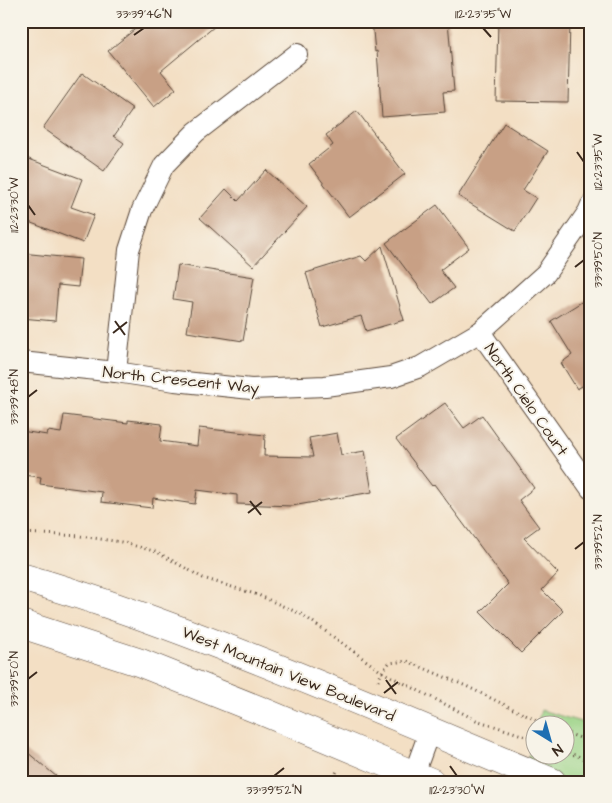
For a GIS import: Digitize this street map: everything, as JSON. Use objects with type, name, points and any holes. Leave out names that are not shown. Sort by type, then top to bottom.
[{"type":"street","points":[[116,372],[129,250],[142,210],[164,165],[196,132],[298,54]]},
{"type":"street","name":"North Crescent Way","points":[[21,362],[251,389],[325,386],[390,377],[420,368],[480,332],[546,273],[591,205]]},
{"type":"street","name":"North Cielo Court","points":[[480,332],[591,489]]},
{"type":"street","name":"West Mountain View Boulevard","points":[[21,577],[60,588],[183,631],[367,703],[552,782]]},
{"type":"street","points":[[21,624],[140,663],[264,712],[419,779],[430,730]]},
{"type":"path","points":[[21,533],[88,537],[121,542],[157,552],[204,578],[258,595],[304,614],[382,672],[476,720],[524,736]]},
{"type":"path","points":[[574,736],[591,742]]},
{"type":"path","points":[[574,755],[591,761]]},
{"type":"green space","points":[[541,710],[561,716],[539,716]]},
{"type":"green space","points":[[574,720],[591,725],[591,782],[522,782],[526,766],[574,766]]},
{"type":"building","points":[[145,21],[221,21],[161,71],[176,89],[154,107],[108,51]]},
{"type":"building","points":[[372,21],[448,21],[454,91],[443,92],[445,112],[382,117],[377,51],[375,52]]},
{"type":"building","points":[[498,21],[570,22],[568,102],[496,101]]},
{"type":"building","points":[[82,73],[133,109],[114,136],[124,143],[104,171],[43,128]]},
{"type":"building","points":[[357,111],[405,174],[349,217],[309,164],[333,145],[326,135]]},
{"type":"building","points":[[504,123],[548,151],[523,190],[536,198],[515,231],[458,196]]},
{"type":"building","points":[[21,156],[82,179],[71,207],[94,215],[83,243],[21,219]]},
{"type":"building","points":[[266,170],[307,207],[253,266],[200,218],[226,189],[238,201]]},
{"type":"building","points":[[437,205],[469,248],[440,270],[454,288],[432,304],[386,243]]},
{"type":"building","points":[[382,246],[404,320],[366,331],[361,316],[322,327],[306,273],[361,256],[366,261]]},
{"type":"building","points":[[21,253],[81,259],[78,287],[58,285],[55,321],[21,318]]},
{"type":"building","points":[[178,265],[254,277],[243,341],[187,332],[192,302],[173,299]]},
{"type":"building","points":[[591,296],[591,384],[589,382],[577,389],[561,363],[572,355],[551,321]]},
{"type":"building","points":[[445,403],[464,428],[482,415],[534,488],[519,500],[539,527],[524,538],[558,573],[542,590],[563,611],[521,653],[480,612],[508,584],[434,484],[432,486],[396,439]]},
{"type":"building","points":[[64,415],[128,423],[128,420],[162,424],[160,441],[197,446],[199,428],[265,435],[264,456],[313,457],[309,438],[337,433],[341,455],[365,451],[372,492],[292,506],[237,504],[237,495],[197,490],[195,504],[153,498],[152,508],[101,502],[102,492],[40,484],[41,477],[21,475],[21,431],[47,435],[48,431],[61,433]]},
{"type":"building","points":[[21,747],[63,782],[21,782]]}]
